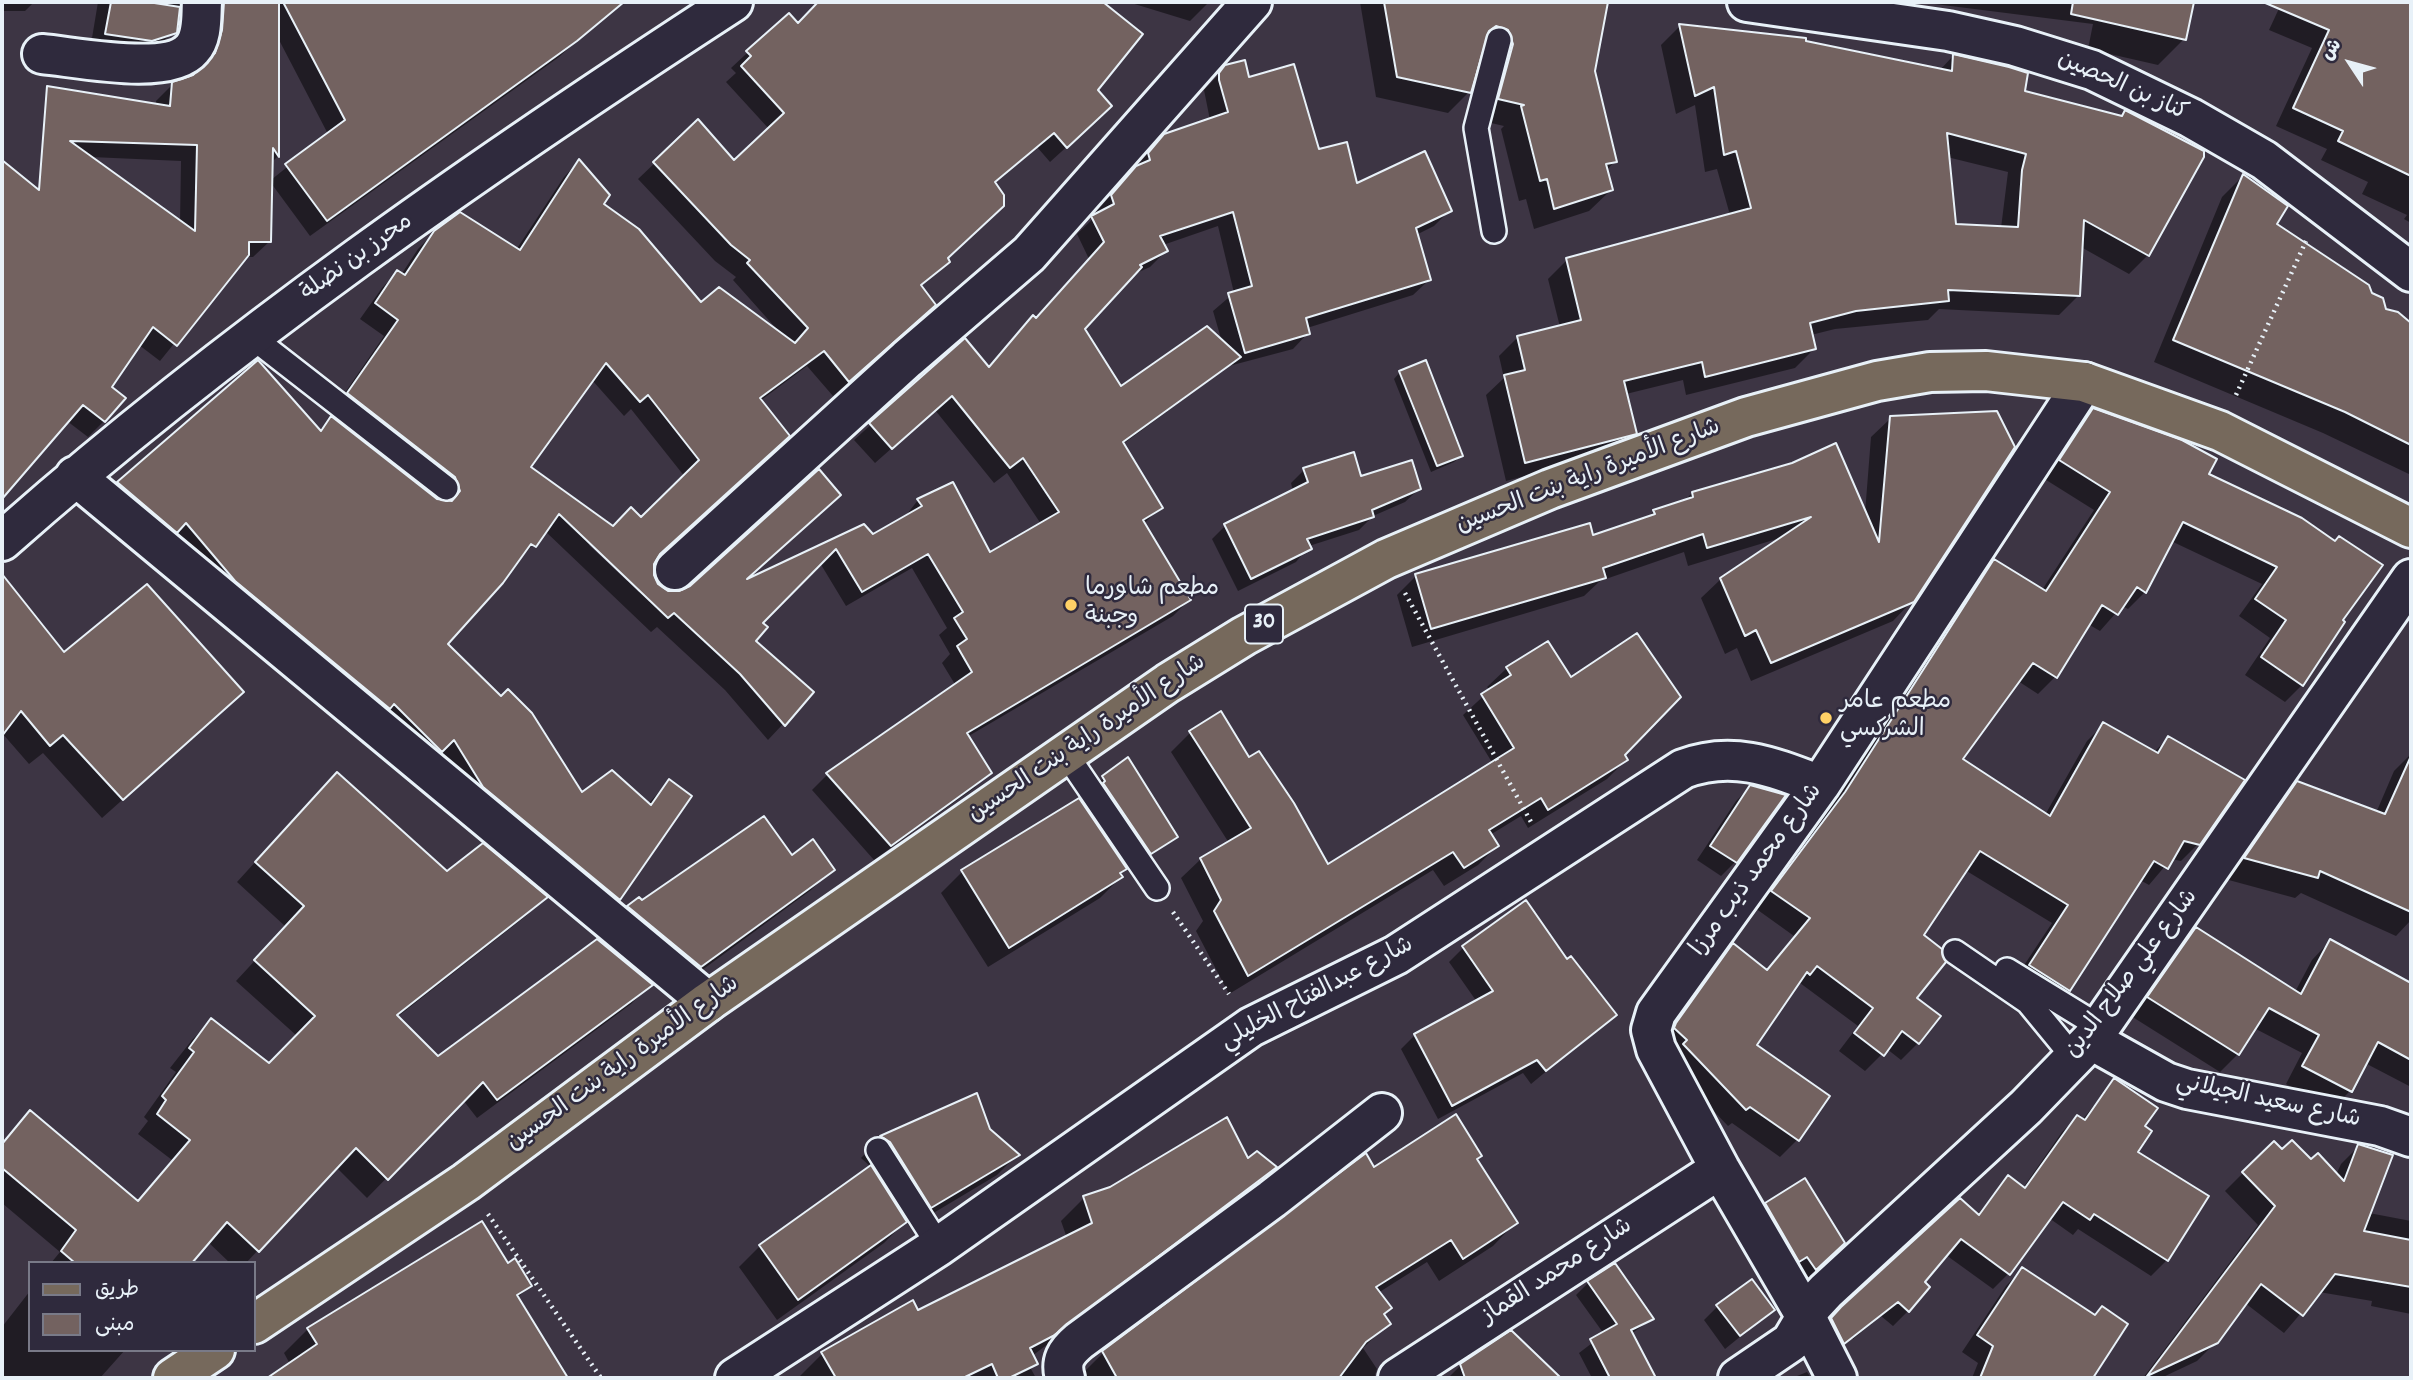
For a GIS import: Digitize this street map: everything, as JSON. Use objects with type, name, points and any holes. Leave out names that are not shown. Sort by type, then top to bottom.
[{"type":"main road","name":"شارع الأميرة راية بنت الحسين","points":[[256,1323],[466,1182],[708,1002],[1168,683],[1244,636],[1386,559],[1663,446],[1746,417],[1877,381],[1930,372],[1986,371],[2084,382],[2220,431],[2411,528]]},
{"type":"main road","points":[[173,1378],[212,1352]]},
{"type":"street","points":[[43,54],[146,64],[172,61],[184,57],[197,41],[202,2]]},
{"type":"street","name":"محرز بن نضلة","points":[[2,541],[75,476],[178,392],[252,337],[487,164],[733,2]]},
{"type":"street","points":[[675,570],[907,359],[1029,254],[1252,2]]},
{"type":"street","name":"كناز بن الحصين","points":[[1747,2],[1948,31],[2015,46],[2092,70],[2191,118],[2254,154],[2411,272]]},
{"type":"street","name":"شارع محمد ذيب مرزا","points":[[1837,1378],[1806,1317],[1720,1169],[1656,1049],[1651,1030],[1657,1013],[1821,785],[2084,382]]},
{"type":"street","points":[[75,476],[708,1002]]},
{"type":"street","name":"شارع علي صلاح الدين","points":[[1738,1378],[1781,1352],[1796,1337],[1806,1317],[1826,1290],[1909,1218],[2088,1042],[2129,990],[2411,579]]},
{"type":"street","name":"شارع عبدالفتاح الخليلي","points":[[735,1378],[939,1246],[1251,1027],[1396,955],[1550,857],[1659,783],[1698,763],[1725,759],[1752,761],[1821,785]]},
{"type":"street","name":"شارع سعيد الجيلاني","points":[[2088,1042],[2166,1082],[2186,1089],[2380,1126],[2411,1137]]},
{"type":"street","points":[[1065,1378],[1062,1365],[1065,1355],[1079,1340],[1272,1199],[1382,1114]]},
{"type":"street","name":"شارع محمد القماز","points":[[1398,1378],[1720,1169]]},
{"type":"lane","points":[[1494,232],[1476,128],[1499,40]]},
{"type":"lane","points":[[252,337],[446,488]]},
{"type":"lane","points":[[1066,754],[1157,888]]},
{"type":"lane","points":[[1955,952],[2088,1042]]},
{"type":"lane","points":[[2007,970],[2088,1042]]},
{"type":"lane","points":[[878,1150],[939,1246]]},
{"type":"path","points":[[2220,431],[2322,203]]},
{"type":"path","points":[[1386,559],[1550,857]]},
{"type":"path","points":[[1157,888],[1251,1027]]},
{"type":"path","points":[[466,1182],[601,1378]]},
{"type":"building","points":[[111,2],[148,2],[180,7],[177,33],[152,41],[105,34]]},
{"type":"building","points":[[224,2],[279,2],[279,157],[273,148],[271,242],[249,242],[249,255],[177,346],[153,327],[112,387],[126,398],[105,422],[83,405],[2,499],[2,160],[39,190],[47,86],[170,106],[172,82],[193,75],[215,53],[222,30]],"holes":[[[70,141],[197,145],[195,231]]]},
{"type":"building","points":[[283,2],[624,2],[577,41],[327,221],[285,164],[345,120]]},
{"type":"building","points":[[818,2],[1103,2],[1143,34],[1098,90],[1112,106],[1067,148],[1054,133],[995,182],[1004,195],[1004,206],[948,258],[950,262],[921,285],[936,305],[849,382],[824,351],[760,398],[790,436],[660,554],[654,564],[654,575],[658,584],[668,591],[679,591],[690,586],[819,469],[841,495],[747,579],[864,524],[873,534],[922,506],[917,499],[953,482],[990,552],[1059,512],[1023,458],[1010,468],[952,396],[892,449],[869,423],[965,338],[989,367],[1033,315],[1036,318],[1104,242],[1091,216],[1114,204],[1111,195],[1136,166],[1150,160],[1148,153],[1164,134],[1228,112],[1219,80],[1219,73],[1225,65],[1245,60],[1249,77],[1294,64],[1319,149],[1347,142],[1357,183],[1425,151],[1452,211],[1416,228],[1431,280],[1306,318],[1310,334],[1245,353],[1228,293],[1252,286],[1233,212],[1160,236],[1168,251],[1140,265],[1142,267],[1085,329],[1121,386],[1207,326],[1241,357],[1123,442],[1163,508],[1143,520],[1191,600],[967,733],[992,773],[891,846],[826,773],[972,672],[957,646],[967,639],[954,618],[963,612],[928,554],[862,592],[836,549],[763,623],[768,627],[756,641],[814,692],[785,726],[740,674],[674,613],[668,618],[559,514],[536,547],[531,544],[503,583],[448,644],[501,696],[508,689],[532,713],[582,792],[612,770],[651,805],[669,779],[692,796],[620,900],[483,787],[454,740],[442,752],[394,704],[390,709],[235,581],[186,523],[177,533],[117,482],[258,360],[321,431],[331,416],[437,499],[452,501],[460,491],[455,477],[347,393],[398,320],[375,303],[397,270],[405,275],[434,231],[460,212],[520,250],[579,159],[610,195],[604,204],[639,229],[701,302],[719,287],[795,343],[808,328],[747,263],[750,260],[731,245],[653,162],[698,119],[734,160],[784,113],[741,66],[751,56],[746,51],[789,13],[798,23]],"holes":[[[606,363],[640,402],[648,395],[699,460],[641,517],[631,507],[613,526],[531,467]]]},
{"type":"building","points":[[1384,2],[1608,2],[1595,71],[1617,162],[1606,164],[1613,190],[1554,209],[1547,179],[1540,181],[1521,106],[1524,105],[1498,99],[1513,44],[1508,30],[1496,26],[1489,31],[1471,93],[1397,77]]},
{"type":"building","points":[[2073,2],[2194,2],[2186,40],[2071,14]]},
{"type":"building","points":[[2263,2],[2411,2],[2411,176],[2338,141],[2343,131],[2293,108],[2329,30]]},
{"type":"building","points":[[1679,24],[1806,38],[1806,41],[1952,71],[1953,54],[2009,67],[2028,73],[2025,91],[2122,116],[2125,110],[2204,151],[2204,157],[2149,256],[2084,220],[2080,296],[1948,290],[1949,301],[1856,311],[1810,323],[1816,349],[1705,377],[1702,362],[1624,381],[1637,434],[1525,463],[1504,375],[1525,370],[1517,336],[1581,320],[1566,258],[1751,208],[1736,151],[1724,155],[1714,87],[1695,96]],"holes":[[[1947,133],[2026,154],[2022,170],[2018,227],[1956,224]]]},
{"type":"building","points":[[2243,174],[2288,206],[2277,224],[2369,285],[2372,293],[2383,298],[2386,309],[2398,312],[2411,323],[2411,445],[2345,412],[2173,340]]},
{"type":"building","points":[[1426,360],[1463,456],[1437,466],[1399,371]]},
{"type":"building","points":[[2093,408],[2182,440],[2217,459],[2209,474],[2302,518],[2335,541],[2339,536],[2383,565],[2343,620],[2345,622],[2303,686],[2261,657],[2286,620],[2255,599],[2277,567],[2183,522],[2146,593],[2137,587],[2118,615],[2102,605],[2057,678],[2033,663],[1963,759],[2050,816],[2103,722],[2158,753],[2168,736],[2245,780],[2200,845],[2184,841],[2168,869],[2154,861],[2070,991],[2029,965],[2068,905],[1980,851],[1924,935],[1942,949],[1946,962],[1917,998],[1941,1016],[1919,1044],[1902,1031],[1884,1056],[1854,1033],[1873,1008],[1817,966],[1810,975],[1807,972],[1757,1045],[1830,1096],[1799,1141],[1750,1107],[1746,1110],[1683,1044],[1687,1040],[1674,1028],[1676,1023],[1733,943],[1767,970],[1810,918],[1771,891],[1845,792],[1994,559],[2046,591],[2110,492],[2059,460]]},
{"type":"building","points":[[1997,411],[2015,447],[1914,602],[1771,663],[1756,630],[1745,636],[1720,578],[1811,517],[1707,548],[1703,534],[1603,568],[1606,578],[1431,629],[1415,574],[1590,523],[1593,535],[1655,514],[1653,510],[1693,497],[1692,492],[1792,463],[1836,443],[1879,542],[1890,416]]},
{"type":"building","points":[[1354,452],[1361,476],[1412,460],[1421,489],[1372,510],[1374,517],[1307,539],[1312,549],[1251,579],[1224,524],[1308,482],[1303,468]]},
{"type":"building","points":[[2,574],[64,652],[147,584],[244,692],[123,800],[63,735],[50,746],[21,711],[2,736]]},
{"type":"building","points":[[1637,633],[1681,697],[1625,755],[1628,760],[1548,810],[1541,798],[1489,830],[1499,846],[1464,868],[1453,852],[1248,976],[1214,911],[1221,900],[1200,858],[1251,828],[1189,731],[1221,711],[1249,757],[1259,751],[1294,803],[1328,864],[1514,748],[1481,694],[1511,675],[1506,667],[1548,641],[1571,677]]},
{"type":"building","points":[[2411,756],[2411,912],[2320,871],[2318,878],[2244,858],[2297,781],[2385,814]]},
{"type":"building","points":[[1128,757],[1178,837],[1151,854],[1103,783],[1105,781],[1102,776]]},
{"type":"building","points":[[337,772],[447,871],[483,843],[548,897],[397,1015],[438,1056],[597,939],[653,985],[497,1100],[483,1082],[388,1180],[356,1148],[259,1252],[227,1222],[194,1261],[73,1261],[61,1251],[76,1230],[2,1168],[2,1144],[30,1110],[138,1201],[190,1140],[157,1114],[166,1100],[162,1096],[194,1052],[189,1048],[211,1018],[269,1063],[315,1016],[254,960],[304,906],[255,862]]},
{"type":"building","points":[[1750,785],[1786,795],[1737,863],[1710,846]]},
{"type":"building","points":[[1079,798],[1127,869],[1120,873],[1123,877],[1009,948],[961,870]]},
{"type":"building","points":[[764,816],[792,855],[813,839],[835,870],[701,967],[627,906],[639,897],[642,900]]},
{"type":"building","points":[[1526,900],[1567,959],[1571,956],[1617,1015],[1546,1071],[1537,1060],[1452,1106],[1414,1034],[1493,991],[1462,946]]},
{"type":"building","points":[[2196,927],[2301,994],[2330,939],[2411,983],[2411,1060],[2378,1042],[2352,1092],[2302,1066],[2319,1035],[2269,1008],[2239,1055],[2147,997]]},
{"type":"building","points":[[2114,1078],[2158,1108],[2145,1126],[2152,1131],[2138,1152],[2209,1196],[2168,1261],[2094,1214],[2090,1220],[2063,1202],[2010,1275],[1961,1239],[1925,1282],[1930,1287],[1909,1312],[1898,1302],[1844,1344],[1831,1318],[1841,1307],[1960,1198],[1979,1215],[2008,1175],[2025,1188],[2077,1115],[2085,1120]]},
{"type":"building","points":[[977,1093],[990,1129],[1020,1155],[931,1208],[890,1142],[880,1136]]},
{"type":"building","points":[[1456,1114],[1482,1156],[1477,1159],[1518,1223],[1463,1259],[1451,1240],[1376,1287],[1392,1308],[1384,1314],[1391,1324],[1366,1342],[1339,1378],[1117,1378],[1102,1351],[1366,1153],[1374,1167]]},
{"type":"building","points":[[1227,1117],[1248,1158],[1257,1151],[1277,1167],[1053,1336],[1030,1348],[1038,1364],[1009,1378],[998,1378],[992,1364],[963,1378],[836,1378],[821,1352],[913,1300],[918,1310],[1092,1223],[1083,1196],[1110,1187]]},
{"type":"building","points":[[2292,1140],[2311,1159],[2318,1153],[2344,1181],[2358,1144],[2393,1155],[2364,1231],[2411,1240],[2411,1287],[2335,1274],[2303,1316],[2261,1284],[2218,1343],[2147,1376],[2275,1206],[2242,1172],[2274,1141],[2282,1149]]},
{"type":"building","points":[[871,1165],[907,1222],[798,1300],[759,1245]]},
{"type":"building","points":[[1805,1178],[1845,1243],[1816,1270],[1807,1257],[1799,1262],[1765,1203]]},
{"type":"building","points":[[482,1221],[508,1263],[515,1258],[532,1286],[517,1295],[568,1378],[267,1378],[317,1344],[307,1328]]},
{"type":"building","points":[[1615,1263],[1654,1319],[1631,1330],[1656,1378],[1610,1378],[1590,1339],[1617,1324],[1587,1281]]},
{"type":"building","points":[[2022,1267],[2095,1315],[2102,1306],[2128,1324],[2093,1378],[1980,1378],[1993,1346],[1977,1335]]},
{"type":"building","points":[[1752,1279],[1775,1310],[1740,1336],[1716,1305]]},
{"type":"building","points":[[1511,1330],[1561,1378],[1465,1378],[1460,1364]]},
{"type":"place","name":"مطعم شاورما وجبنة","points":[[1071,605]]},
{"type":"place","name":"مطعم عامر الشركسي","points":[[1826,718]]}]
